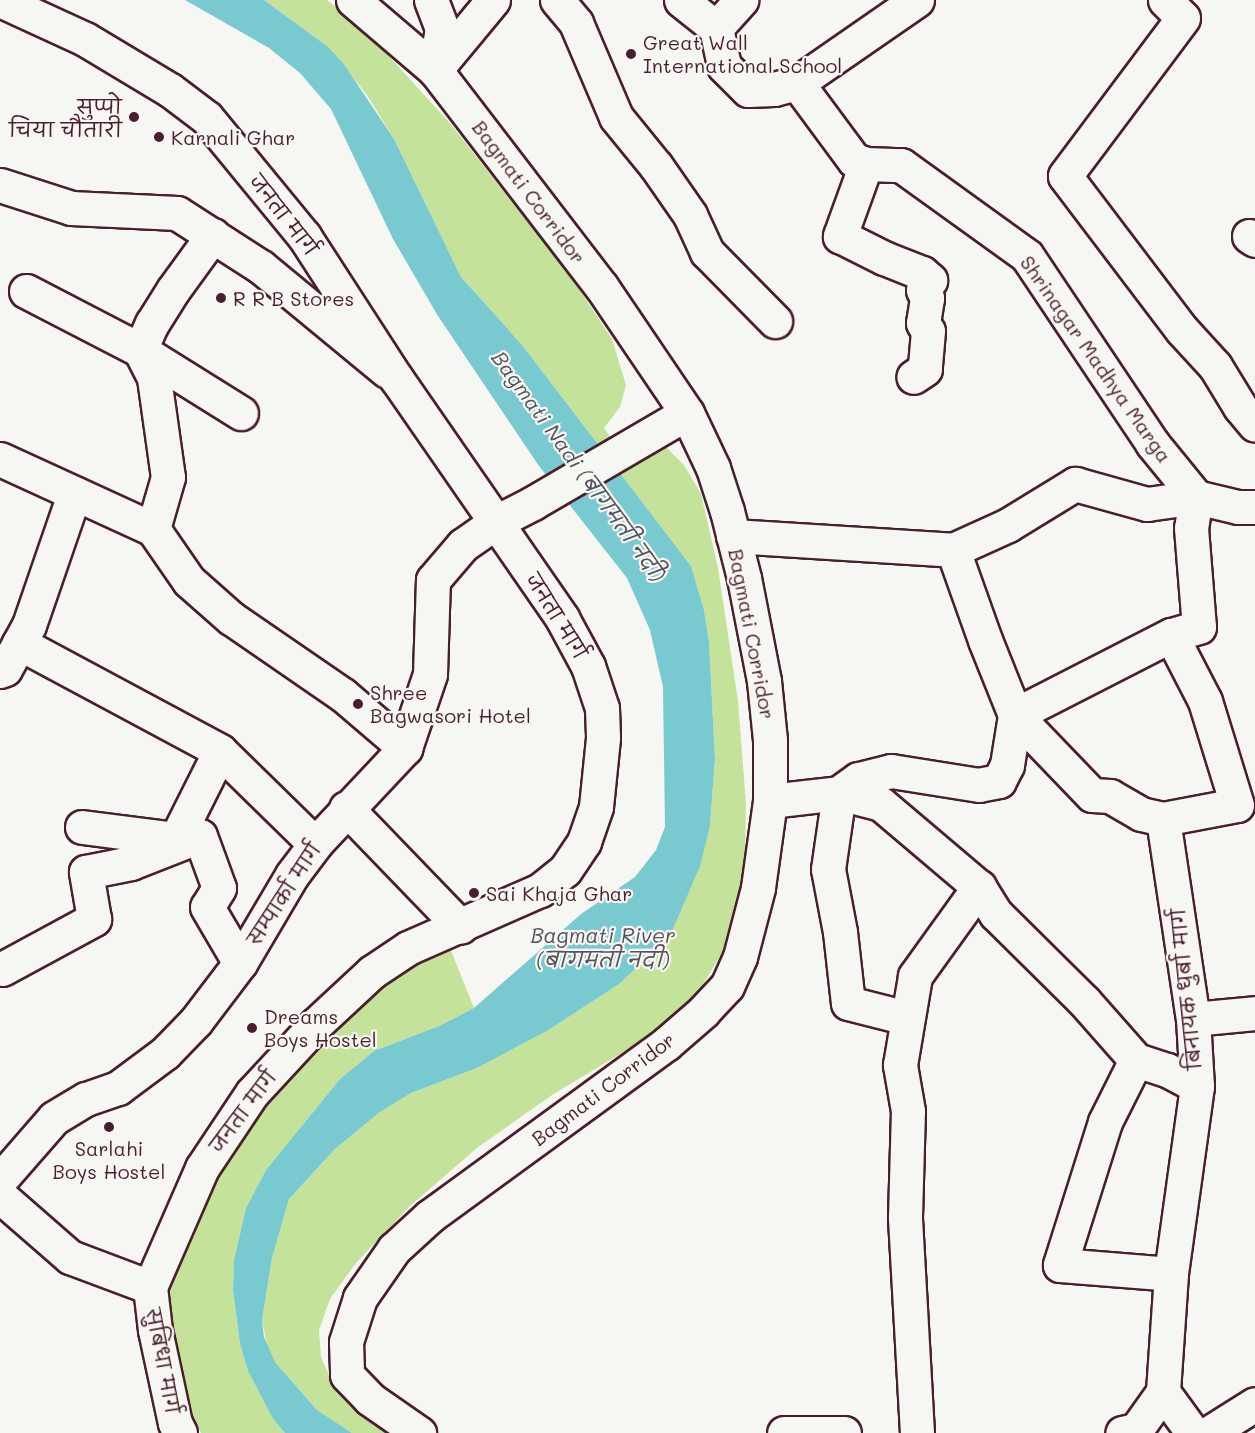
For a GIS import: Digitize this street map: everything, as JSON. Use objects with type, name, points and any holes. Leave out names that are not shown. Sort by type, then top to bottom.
[{"type":"street","name":"जनता मार्ग","points":[[0,0],[85,39],[170,90],[207,118],[304,236],[396,378],[562,618],[599,692],[603,715],[601,771],[591,826],[576,857],[565,870],[540,891],[408,948],[372,972],[315,1024],[252,1093],[202,1168],[150,1287]]},
{"type":"street","name":"Bagmati Corridor","points":[[353,0],[435,70],[601,286],[687,413],[712,468],[733,536],[744,578],[768,710],[770,801],[753,914],[734,973],[718,997],[666,1044],[615,1083],[430,1216],[394,1249],[364,1290],[353,1314],[346,1342],[347,1375],[354,1386],[370,1400],[419,1433]]},
{"type":"street","points":[[431,0],[442,28],[435,70]]},
{"type":"street","points":[[435,70],[493,0]]},
{"type":"street","points":[[557,0],[576,22],[616,117],[656,166],[690,215],[707,252],[775,321]]},
{"type":"street","points":[[681,0],[716,28],[724,66],[748,90],[774,89],[797,83],[917,0]]},
{"type":"street","points":[[716,28],[741,0]]},
{"type":"street","points":[[1165,0],[1183,18],[1065,176],[1182,330],[1215,366],[1240,407],[1255,425]]},
{"type":"street","points":[[797,83],[854,160],[866,164],[840,236],[884,258],[922,273],[930,280],[923,290],[927,298],[923,323],[928,331],[925,369],[913,377]]},
{"type":"street","name":"Shrinagar Madhya Marga","points":[[866,164],[901,165],[1027,256],[1152,443],[1196,497]]},
{"type":"street","points":[[0,185],[71,208],[177,213],[261,267],[396,378]]},
{"type":"street","points":[[153,529],[168,477],[153,378],[140,350],[152,323],[173,290],[213,236]]},
{"type":"street","points":[[26,291],[140,350],[241,413]]},
{"type":"street","name":"सम्पार्का मार्ग","points":[[0,1180],[54,1118],[86,1099],[118,1088],[165,1053],[196,1021],[240,963],[292,875],[315,844],[346,808],[405,748],[430,674],[433,580],[463,545],[496,522],[533,503],[687,413]]},
{"type":"street","points":[[0,459],[153,529],[189,581],[231,618],[343,695],[405,748]]},
{"type":"street","points":[[733,536],[953,549],[1008,525],[1076,484],[1147,504],[1196,497],[1244,515]]},
{"type":"street","points":[[0,671],[5,669],[29,625],[74,494]]},
{"type":"street","points":[[1015,715],[1171,635],[1199,627],[1191,528],[1196,497]]},
{"type":"street","points":[[953,549],[1015,715],[1092,795],[1110,796],[1141,814],[1164,819],[1237,805],[1205,701],[1171,635]]},
{"type":"street","points":[[19,643],[220,751],[315,844]]},
{"type":"street","points":[[907,1018],[848,1003],[840,932],[828,869],[839,792],[858,779],[891,771],[979,785],[999,781],[1007,765],[1015,715]]},
{"type":"street","points":[[81,827],[176,839],[220,751]]},
{"type":"street","points":[[770,801],[839,792],[881,804],[979,886],[996,914],[1084,1001],[1136,1060],[1167,1070],[1197,1086]]},
{"type":"street","points":[[346,808],[461,927]]},
{"type":"street","name":"बिनायक धुर्बा मार्ग","points":[[1164,819],[1193,1019],[1197,1086],[1171,1274],[1164,1392]]},
{"type":"street","points":[[2,969],[94,919],[86,872],[130,863],[200,836],[219,888],[207,907],[240,963]]},
{"type":"street","points":[[917,1433],[905,1217],[908,1111],[900,1065],[915,975],[979,886]]},
{"type":"street","points":[[1193,1019],[1255,1013]]},
{"type":"street","points":[[1136,1060],[1105,1122],[1060,1265],[1171,1274]]},
{"type":"street","name":"सुबिधा मार्ग","points":[[0,1196],[70,1257],[150,1287],[155,1330],[175,1423],[180,1433]]},
{"type":"street","points":[[1132,1432],[1164,1392],[1193,1433]]},
{"type":"street","points":[[1209,1433],[1255,1404]]},
{"type":"street","points":[[784,1433],[844,1433]]},
{"type":"green space","points":[[264,0],[327,0],[364,29],[449,122],[571,277],[612,339],[626,385],[620,407],[604,428],[624,457],[658,446],[667,448],[684,465],[701,494],[718,568],[738,701],[746,804],[745,860],[738,908],[731,930],[723,951],[701,988],[686,1005],[650,1036],[552,1095],[477,1148],[410,1206],[356,1263],[330,1299],[319,1330],[321,1357],[331,1380],[346,1400],[385,1433],[352,1433],[317,1410],[275,1362],[268,1350],[262,1320],[272,1258],[289,1199],[335,1149],[380,1112],[411,1093],[477,1068],[547,1031],[619,984],[669,938],[710,826],[715,759],[709,642],[704,610],[691,566],[522,345],[461,277],[394,139],[367,95],[327,46]]},
{"type":"green space","points":[[450,948],[474,1008],[439,1026],[374,1051],[340,1079],[266,1170],[246,1208],[234,1260],[233,1292],[240,1344],[248,1371],[273,1419],[285,1433],[201,1433],[185,1397],[168,1327],[169,1290],[176,1258],[204,1193],[257,1110],[365,999],[405,969]]},
{"type":"water","name":"Bagmati River (बागमती नदी)","points":[[185,0],[264,0],[327,46],[343,63],[394,139],[461,277],[522,345],[691,566],[704,610],[709,642],[715,759],[710,826],[700,866],[669,938],[619,984],[547,1031],[477,1068],[411,1093],[380,1112],[335,1149],[289,1199],[272,1258],[262,1320],[264,1337],[275,1362],[317,1410],[352,1433],[285,1433],[273,1419],[248,1371],[240,1344],[233,1291],[234,1260],[246,1208],[266,1170],[340,1079],[374,1051],[439,1026],[474,1008],[581,914],[635,877],[656,850],[665,827],[663,687],[650,630],[627,578],[539,466],[438,316],[393,239],[331,109],[300,73],[269,48]]},
{"type":"place","name":"Great Wall International School","points":[[631,54]]},
{"type":"place","name":"सुप्पो चिया चौतारी","points":[[134,117]]},
{"type":"place","name":"Karnali Ghar","points":[[159,137]]},
{"type":"place","name":"R R B Stores","points":[[221,298]]},
{"type":"place","name":"Shree Bagwasori Hotel","points":[[358,704]]},
{"type":"place","name":"Sai Khaja Ghar","points":[[474,893]]},
{"type":"place","name":"Dreams Boys Hostel","points":[[252,1028]]},
{"type":"place","name":"Sarlahi Boys Hostel","points":[[109,1127]]},
{"type":"water label","name":"Bagmati Nadi (बागमती नदी)","points":[[579,466]]}]
